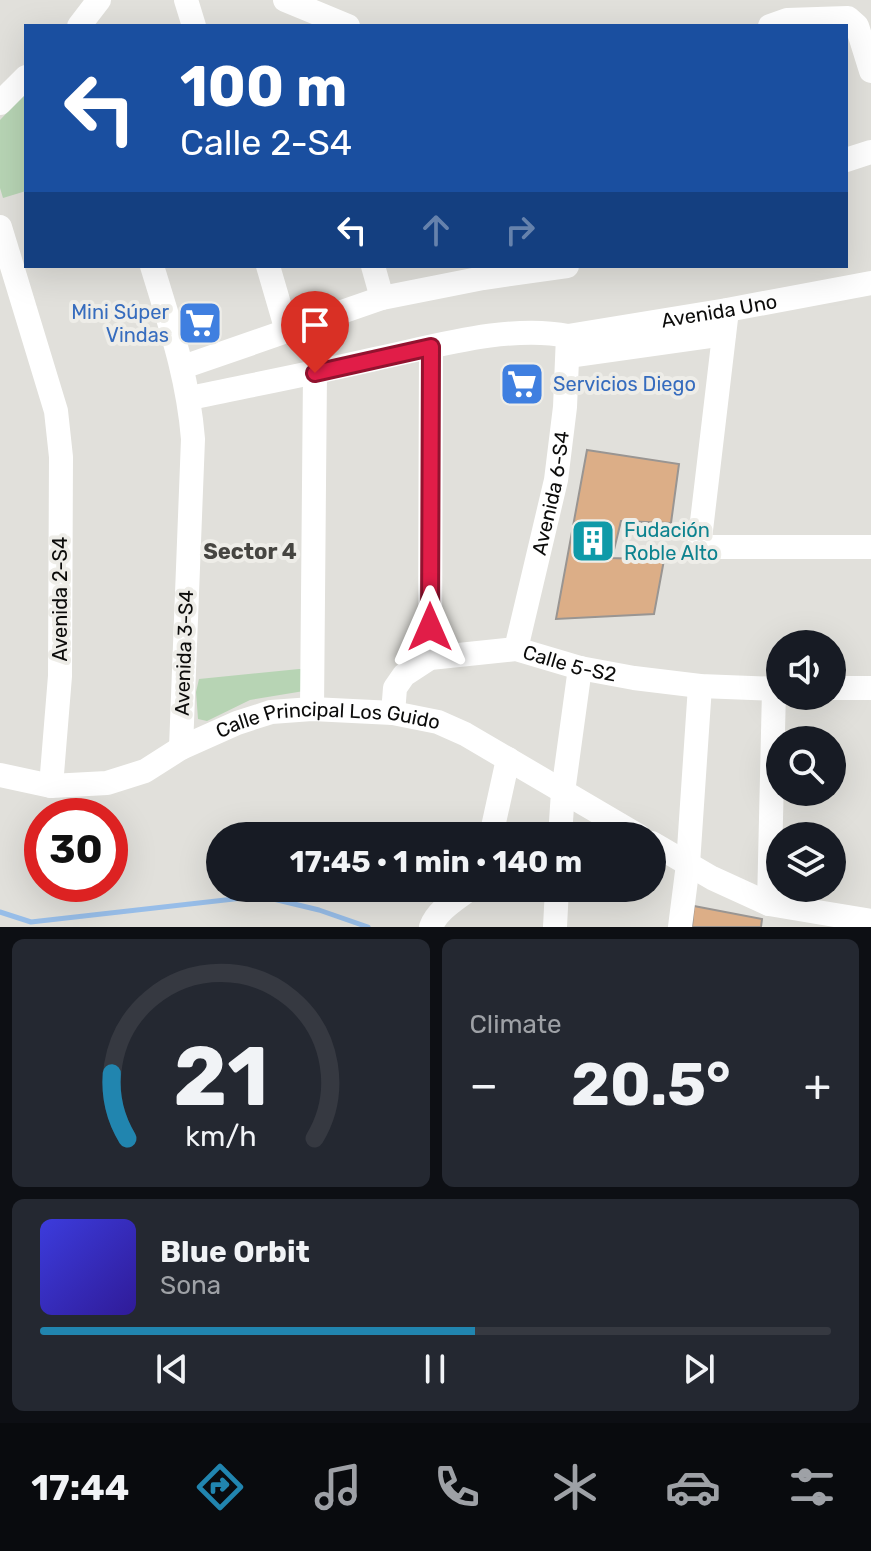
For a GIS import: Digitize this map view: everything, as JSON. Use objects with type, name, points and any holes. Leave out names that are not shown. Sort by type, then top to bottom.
[{"type":"street","points":[[81,24],[99,0]]},
{"type":"street","points":[[186,0],[193,24]]},
{"type":"street","points":[[294,10],[341,24]]},
{"type":"street","points":[[776,24],[787,20],[848,18],[857,26],[871,71]]},
{"type":"street","points":[[0,103],[24,79]]},
{"type":"street","points":[[848,159],[871,152]]},
{"type":"street","name":"Avenida 2-S4","points":[[0,227],[56,411],[61,457],[60,676],[51,786]]},
{"type":"street","name":"Avenida 3-S4","points":[[153,268],[183,367],[190,398],[193,439],[181,748]]},
{"type":"street","points":[[269,268],[287,331]]},
{"type":"street","points":[[374,268],[382,298]]},
{"type":"street","points":[[183,367],[382,298],[481,272],[538,268]]},
{"type":"street","name":"Avenida Uno","points":[[190,398],[431,347],[494,337],[548,332],[568,346],[726,322],[871,283]]},
{"type":"street","points":[[726,322],[699,547],[871,547]]},
{"type":"street","name":"Avenida 6-S4","points":[[516,649],[556,480],[568,346]]},
{"type":"street","points":[[393,713],[395,688],[404,675],[430,658],[431,347]]},
{"type":"street","points":[[312,709],[315,373]]},
{"type":"street","name":"Calle 5-S2","points":[[430,658],[516,649],[580,668],[634,678],[766,689]]},
{"type":"street","points":[[561,822],[580,668]]},
{"type":"street","points":[[680,927],[688,864],[700,686]]},
{"type":"street","points":[[846,688],[871,688]]},
{"type":"street","name":"Calle Principal Los Guido","points":[[0,775],[51,786],[107,783],[145,771],[181,748],[237,723],[271,712],[312,709],[393,713],[438,722],[465,734],[615,822]]},
{"type":"street","points":[[769,904],[776,710]]},
{"type":"street","points":[[494,822],[508,759]]},
{"type":"street","points":[[666,851],[712,878],[769,904],[871,921]]},
{"type":"street","points":[[431,927],[452,902]]},
{"type":"street","points":[[555,927],[556,902]]},
{"type":"green space","points":[[24,95],[24,192],[3,198],[0,188],[0,120]]},
{"type":"green space","points":[[307,669],[310,690],[250,700],[207,721],[198,719],[196,692],[199,679]]},
{"type":"building","name":"Fudación Roble Alto","points":[[587,450],[679,464],[671,523],[621,521],[612,558],[664,560],[654,614],[556,619]]},
{"type":"building","points":[[694,906],[762,919],[761,927],[692,927]]},
{"type":"waterway","points":[[0,912],[31,922],[261,896],[319,910],[368,927]]},
{"type":"place","name":"Mini Súper Vindas","points":[[200,323]]},
{"type":"place","name":"Servicios Diego","points":[[522,384]]},
{"type":"place","name":"Fudación Roble Alto","points":[[593,541]]},
{"type":"district","name":"Sector 4","points":[[250,551]]},
{"type":"route","points":[[315,373],[431,347],[430,627]]}]
